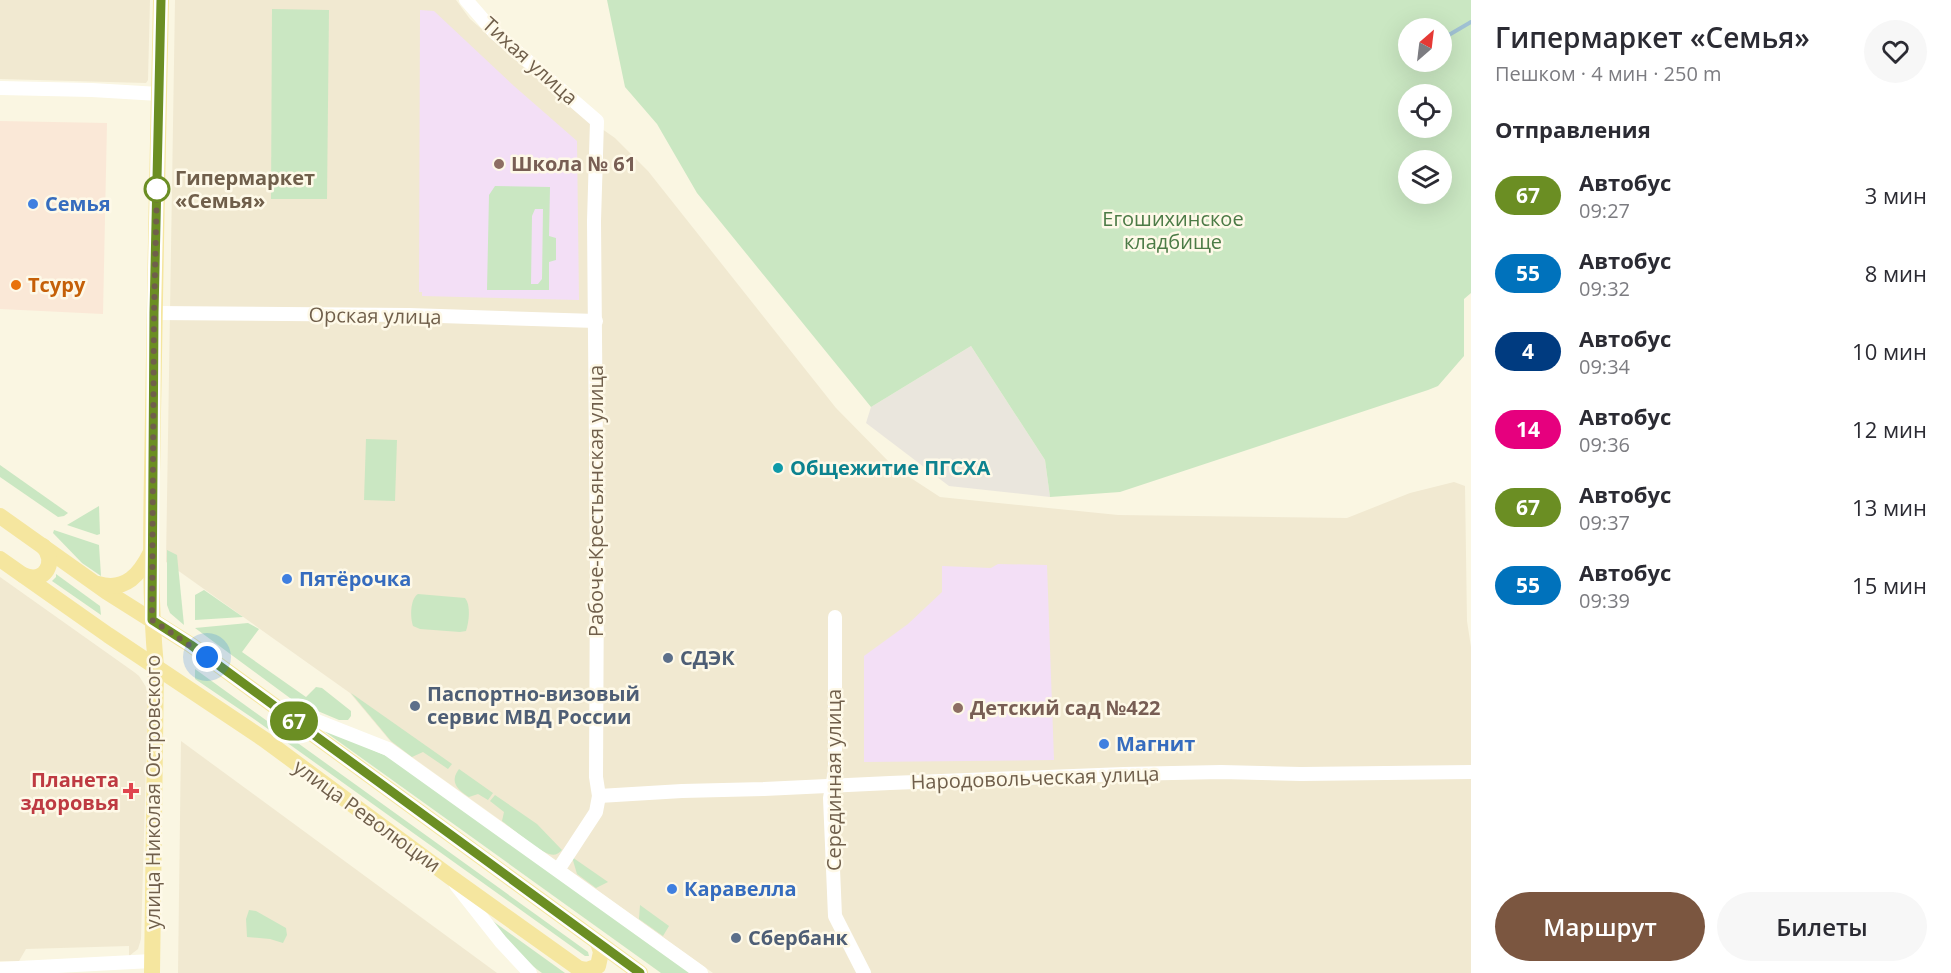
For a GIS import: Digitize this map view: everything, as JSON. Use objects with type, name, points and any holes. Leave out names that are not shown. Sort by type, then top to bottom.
[{"type":"main road","name":"улица Николая Островского","points":[[152,967],[156,667],[152,620],[154,313],[161,0]]},
{"type":"main road","name":"улица Революции","points":[[0,516],[96,584],[191,645],[640,973]]},
{"type":"main road","points":[[22,574],[27,577],[38,577],[47,571],[51,560],[43,546]]},
{"type":"main road","points":[[96,584],[107,587],[126,583],[145,565],[152,551]]},
{"type":"main road","name":"улица Революции","points":[[0,559],[265,740],[449,876],[583,971]]},
{"type":"main road","points":[[583,971],[598,966],[601,952],[598,943]]},
{"type":"street","name":"Тихая улица","points":[[466,0],[494,32],[597,121]]},
{"type":"street","points":[[0,88],[159,94]]},
{"type":"street","name":"Рабоче-Крестьянская улица","points":[[558,870],[596,812],[599,796],[596,777],[594,221],[597,121]]},
{"type":"street","name":"Орская улица","points":[[154,313],[403,315],[596,321]]},
{"type":"street","name":"Серединная улица","points":[[835,617],[835,771],[830,798],[835,916],[864,973]]},
{"type":"street","points":[[270,703],[388,749],[701,973]]},
{"type":"street","name":"Народовольческая улица","points":[[599,796],[1221,772],[1301,774],[1471,772]]},
{"type":"street","points":[[449,876],[501,942],[530,973]]},
{"type":"street","points":[[0,969],[152,967]]},
{"type":"shaded area","points":[[0,0],[150,0],[148,80],[146,83],[0,79]]},
{"type":"shaded area","points":[[175,0],[456,0],[470,19],[575,110],[615,138],[648,171],[836,408],[894,467],[940,497],[1118,515],[1347,518],[1410,493],[1454,482],[1465,486],[1467,621],[1471,647],[1471,973],[713,973],[391,742],[350,693],[166,562]]},
{"type":"shaded area","name":"Школа № 61","points":[[420,10],[434,11],[577,141],[579,300],[422,296],[422,292],[419,292]]},
{"type":"shaded area","points":[[0,121],[107,123],[103,314],[0,309]]},
{"type":"shaded area","points":[[971,346],[1045,460],[1050,497],[949,486],[866,423],[871,407]]},
{"type":"shaded area","name":"Детский сад №422","points":[[998,564],[1047,565],[1054,760],[864,762],[864,656],[908,624],[942,592],[942,566],[991,568]]},
{"type":"shaded area","points":[[0,577],[134,672],[146,687],[148,694],[141,939],[138,949],[129,956],[129,946],[26,949],[19,961],[0,961]]},
{"type":"shaded area","points":[[181,741],[497,973],[178,973]]},
{"type":"green space","name":"Егошихинское кладбище","points":[[607,0],[1471,0],[1471,293],[1464,299],[1464,356],[1438,386],[1428,390],[1120,492],[1050,497],[1045,460],[971,346],[871,407],[697,193],[657,124],[625,87]]},
{"type":"green space","points":[[272,9],[329,10],[327,199],[271,199]]},
{"type":"green space","points":[[495,186],[550,187],[549,236],[556,238],[556,260],[549,262],[549,290],[487,290],[489,195]],"holes":[[[535,209],[543,209],[542,279],[538,284],[531,284],[532,216]]]},
{"type":"green space","points":[[366,439],[397,440],[395,501],[364,500]]},
{"type":"green space","points":[[0,465],[68,513],[58,517],[0,477]]},
{"type":"green space","points":[[99,506],[100,534],[67,525]]},
{"type":"green space","points":[[54,530],[99,545],[101,576],[82,563],[53,533]]},
{"type":"green space","points":[[167,550],[177,555],[184,625],[170,613],[167,605]]},
{"type":"green space","points":[[56,574],[100,606],[101,615],[52,581]]},
{"type":"green space","points":[[204,590],[243,617],[195,620],[195,595]]},
{"type":"green space","points":[[418,594],[465,598],[469,609],[466,631],[420,629],[413,626],[411,608]]},
{"type":"green space","points":[[248,623],[259,629],[242,652],[306,697],[316,687],[322,688],[351,711],[348,720],[339,720],[294,701],[195,628]]},
{"type":"green space","points":[[195,669],[588,952],[589,956],[585,956],[195,679]]},
{"type":"green space","points":[[351,693],[452,764],[448,769],[423,752],[412,757],[391,741]]},
{"type":"green space","points":[[317,726],[389,757],[690,973],[661,973]]},
{"type":"green space","points":[[459,769],[493,793],[488,800],[478,794],[469,797],[461,792],[455,782]]},
{"type":"green space","points":[[495,795],[537,824],[562,850],[555,855],[544,852],[502,821],[504,812],[490,801]]},
{"type":"green space","points":[[572,857],[608,882],[596,888],[577,874]]},
{"type":"green space","points":[[640,905],[669,926],[663,936],[639,919]]},
{"type":"green space","points":[[249,910],[256,911],[286,928],[287,935],[283,943],[270,939],[247,937],[246,919]]},
{"type":"green space","points":[[490,919],[565,973],[542,973],[527,962]]},
{"type":"waterway","points":[[1452,33],[1471,22]]},
{"type":"bus line","name":"67","points":[[161,0],[154,313],[152,620],[191,645],[640,973]]},
{"type":"place","name":"Школа № 61","points":[[499,164]]},
{"type":"place","name":"Гипермаркет «Семья»","points":[[157,189]]},
{"type":"place","name":"Семья","points":[[33,204]]},
{"type":"place","name":"Тсуру","points":[[16,285]]},
{"type":"place","name":"Общежитие ПГСХА","points":[[778,468]]},
{"type":"place","name":"Пятёрочка","points":[[287,579]]},
{"type":"place","name":"СДЭК","points":[[668,658]]},
{"type":"place","name":"Паспортно-визовый сервис МВД России","points":[[415,706]]},
{"type":"place","name":"Детский сад №422","points":[[958,708]]},
{"type":"place","name":"Магнит","points":[[1104,744]]},
{"type":"place","name":"Планета здоровья","points":[[131,791]]},
{"type":"place","name":"Каравелла","points":[[672,889]]},
{"type":"place","name":"Сбербанк","points":[[736,938]]},
{"type":"route","points":[[157,189],[152,620],[207,657]]}]
